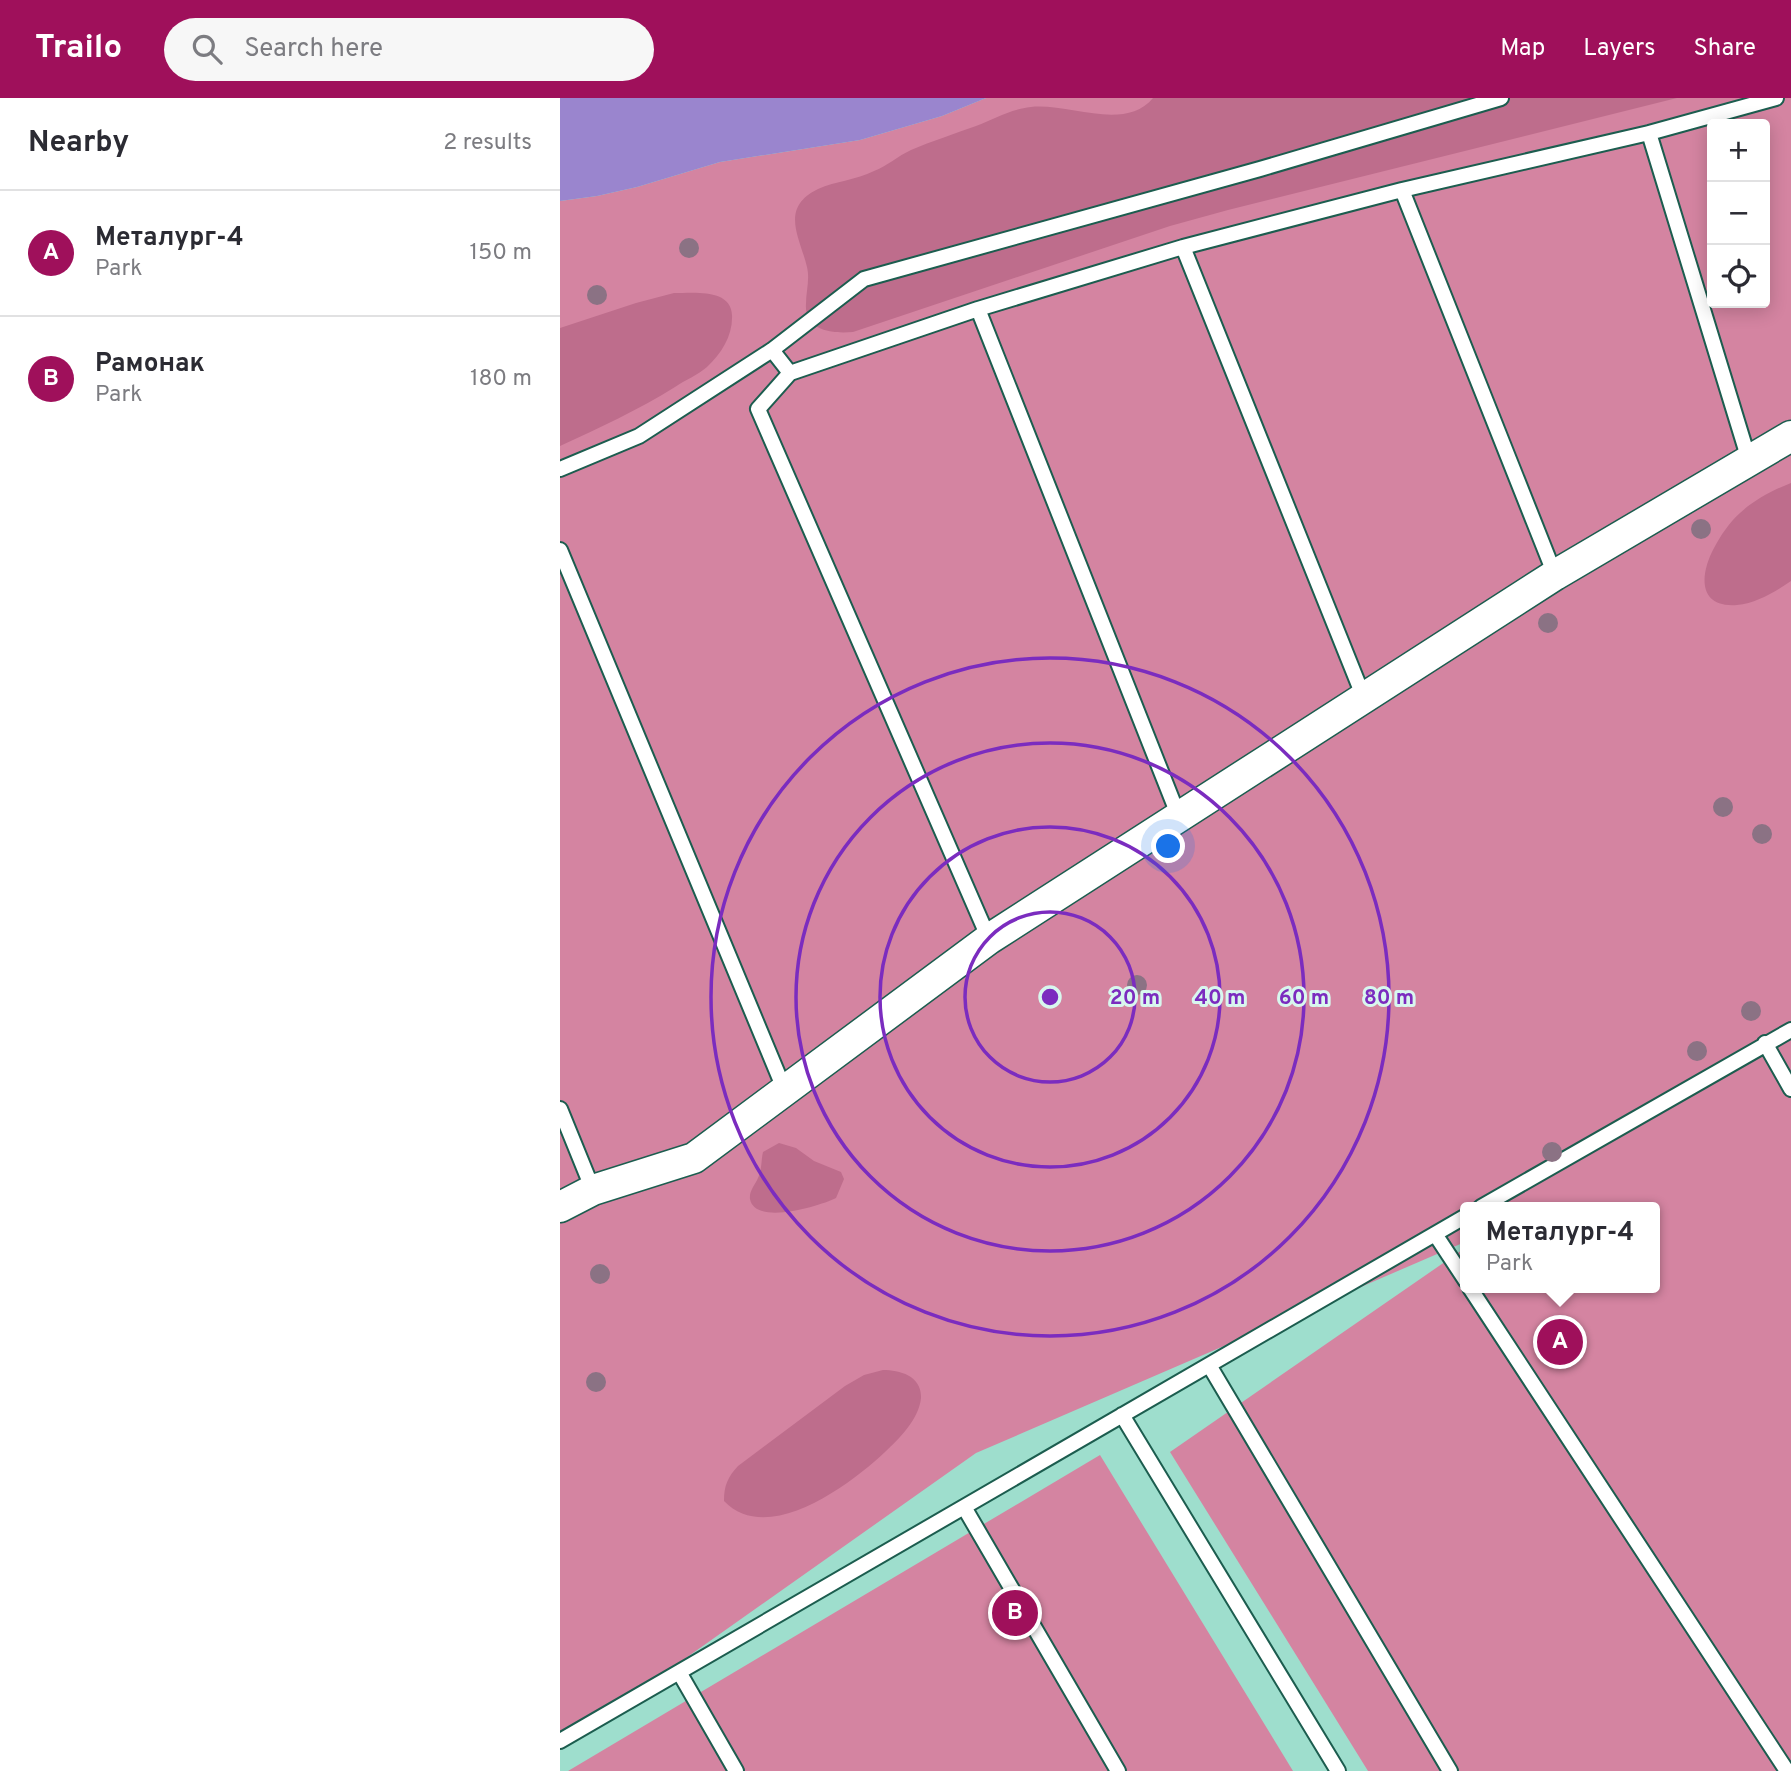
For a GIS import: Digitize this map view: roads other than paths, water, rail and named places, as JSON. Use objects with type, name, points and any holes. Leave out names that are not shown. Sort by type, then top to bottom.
[{"type":"street","points":[[560,1207],[593,1190],[694,1158],[989,939],[1555,575],[1791,436]]},
{"type":"lane","points":[[560,469],[639,436],[772,350],[864,279],[1260,169],[1502,98]]},
{"type":"lane","points":[[989,939],[758,409],[790,373],[978,309],[1183,247],[1402,190],[1649,133],[1776,98]]},
{"type":"lane","points":[[1649,133],[1749,460]]},
{"type":"lane","points":[[1402,190],[1555,575]]},
{"type":"lane","points":[[1183,247],[1364,698]]},
{"type":"lane","points":[[978,309],[1179,817]]},
{"type":"lane","points":[[772,350],[790,373]]},
{"type":"lane","points":[[560,550],[785,1091]]},
{"type":"lane","points":[[1490,1202],[1791,1030]]},
{"type":"lane","points":[[1765,1044],[1791,1089]]},
{"type":"lane","points":[[560,1110],[593,1190]]},
{"type":"lane","points":[[560,1741],[1460,1219]]},
{"type":"lane","points":[[1435,1234],[1460,1273]]},
{"type":"lane","points":[[1473,1293],[1787,1771]]},
{"type":"lane","points":[[1209,1365],[1450,1771]]},
{"type":"lane","points":[[1122,1415],[1338,1771]]},
{"type":"lane","points":[[964,1507],[1118,1771]]},
{"type":"lane","points":[[679,1672],[736,1771]]},
{"type":"place","name":"Металург-4","points":[[1560,1342]]},
{"type":"place","name":"Рамонак","points":[[1015,1613]]}]
